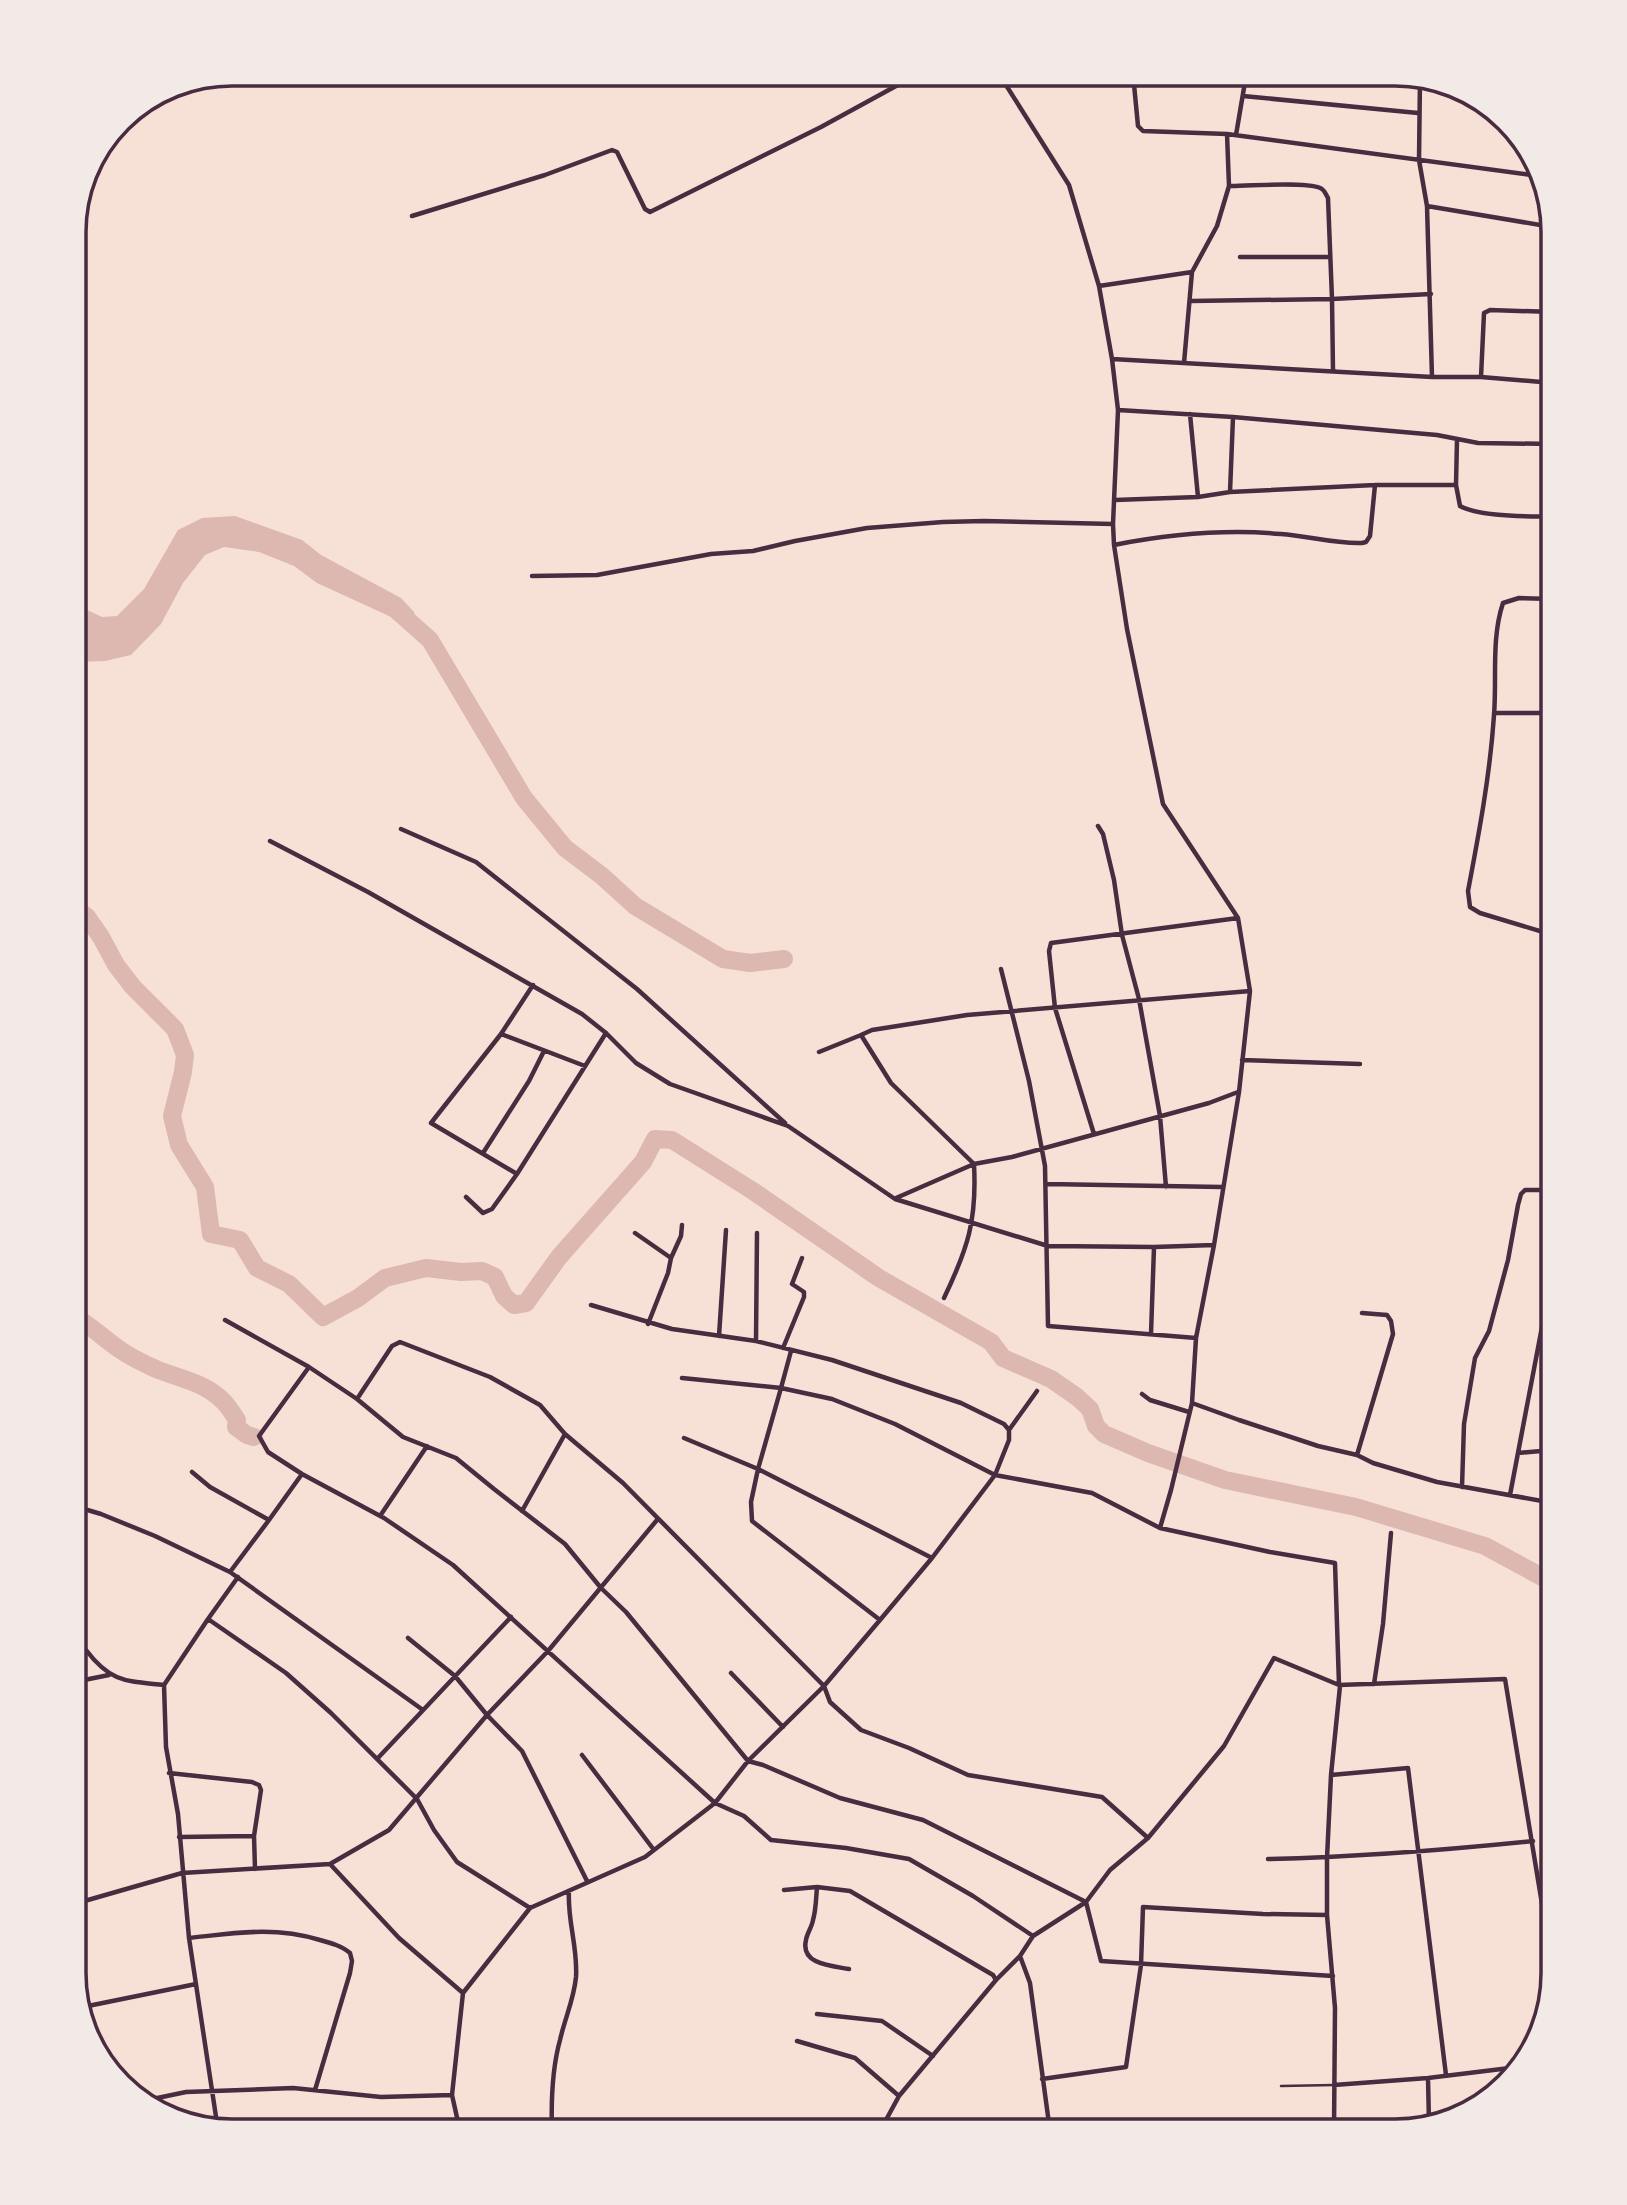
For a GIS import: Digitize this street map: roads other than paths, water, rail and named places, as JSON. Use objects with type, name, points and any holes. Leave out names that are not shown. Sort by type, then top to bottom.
[{"type":"street","points":[[412,216],[545,175],[612,150],[617,152],[645,209],[650,212],[841,117],[897,86]]},
{"type":"street","points":[[1006,86],[1069,186],[1099,286],[1118,410],[1114,545],[1127,629],[1163,804],[1238,918],[1250,991],[1239,1092],[1196,1338],[1192,1403],[1160,1528]]},
{"type":"street","points":[[1134,86],[1138,126],[1143,131],[1236,135],[1529,175]]},
{"type":"street","points":[[1236,135],[1244,86]]},
{"type":"street","points":[[1419,88],[1419,160],[1427,206],[1432,377]]},
{"type":"street","points":[[1243,96],[1418,113]]},
{"type":"street","points":[[1184,363],[1192,272],[1217,226],[1229,186],[1227,134]]},
{"type":"street","points":[[1229,186],[1308,186],[1322,189],[1328,198],[1333,371]]},
{"type":"street","points":[[1427,206],[1541,225]]},
{"type":"street","points":[[1240,257],[1330,257]]},
{"type":"street","points":[[1099,286],[1192,272]]},
{"type":"street","points":[[1191,301],[1332,299],[1431,294]]},
{"type":"street","points":[[1481,377],[1484,313],[1490,310],[1541,312]]},
{"type":"street","points":[[1112,359],[1541,382]]},
{"type":"street","points":[[1118,410],[1437,435],[1495,444],[1541,444]]},
{"type":"street","points":[[1190,414],[1198,497]]},
{"type":"street","points":[[1230,492],[1233,417]]},
{"type":"street","points":[[1457,439],[1456,485],[1460,506],[1465,510],[1492,514],[1541,516]]},
{"type":"street","points":[[1115,499],[1198,497],[1230,492],[1375,485],[1456,485]]},
{"type":"street","points":[[1114,545],[1158,537],[1225,532],[1281,534],[1362,543],[1370,536],[1375,485]]},
{"type":"street","points":[[531,576],[597,575],[711,554],[753,551],[867,528],[984,521],[1113,524]]},
{"type":"street","points":[[1541,599],[1519,598],[1503,603],[1500,613],[1488,783],[1468,891],[1470,907],[1480,913],[1541,931]]},
{"type":"street","points":[[1494,713],[1541,713]]},
{"type":"street","points":[[1098,826],[1103,834],[1114,880],[1122,935],[1139,999],[1160,1116],[1166,1186]]},
{"type":"street","points":[[401,829],[476,862],[637,989],[788,1126],[895,1199],[1048,1246],[1214,1245]]},
{"type":"street","points":[[270,841],[368,892],[582,1014],[636,1063],[670,1084],[788,1126]]},
{"type":"street","points":[[1094,1134],[1055,1008],[1049,951],[1051,943],[1238,918]]},
{"type":"street","points":[[1000,969],[1029,1081],[1042,1148],[1046,1184],[1048,1326],[1196,1338]]},
{"type":"street","points":[[517,1174],[432,1123],[501,1034],[533,985]]},
{"type":"street","points":[[819,1052],[872,1030],[926,1020],[1250,991]]},
{"type":"street","points":[[466,1197],[484,1213],[492,1209],[606,1033]]},
{"type":"street","points":[[501,1034],[585,1066]]},
{"type":"street","points":[[862,1035],[877,1064],[891,1083],[974,1164],[973,1224],[960,1263],[944,1298]]},
{"type":"street","points":[[483,1153],[544,1051]]},
{"type":"street","points":[[1242,1060],[1360,1065]]},
{"type":"street","points":[[895,1199],[974,1164],[1209,1103],[1239,1092]]},
{"type":"street","points":[[1046,1184],[1222,1187]]},
{"type":"street","points":[[1462,1487],[1464,1424],[1475,1358],[1489,1331],[1508,1261],[1521,1194],[1525,1190],[1541,1190]]},
{"type":"street","points":[[648,1324],[681,1236],[682,1226]]},
{"type":"street","points":[[719,1336],[726,1230]]},
{"type":"street","points":[[635,1233],[671,1258]]},
{"type":"street","points":[[756,1341],[757,1233]]},
{"type":"street","points":[[1151,1334],[1154,1247]]},
{"type":"street","points":[[783,1348],[804,1297],[804,1292],[792,1284],[802,1258]]},
{"type":"street","points":[[591,1306],[648,1324],[756,1341],[832,1360],[961,1403],[1004,1424],[1009,1430]]},
{"type":"street","points":[[1357,1455],[1393,1334],[1387,1315],[1362,1313]]},
{"type":"street","points":[[225,1320],[309,1367],[358,1399],[403,1437],[456,1458],[565,1544],[601,1588],[626,1612],[748,1761],[840,1798],[923,1820],[1086,1902],[1101,1961],[1333,1976]]},
{"type":"street","points":[[1510,1495],[1541,1332]]},
{"type":"street","points":[[358,1399],[392,1346],[400,1342],[464,1366],[516,1390],[540,1405],[565,1434],[623,1483],[824,1686],[830,1702],[861,1730],[968,1775],[1102,1797],[1148,1838]]},
{"type":"street","points":[[791,1350],[758,1469],[751,1502],[752,1521],[880,1620]]},
{"type":"street","points":[[309,1367],[260,1436],[268,1452],[302,1474],[380,1516],[453,1565],[715,1804],[744,1816],[771,1840],[846,1848],[908,1859],[973,1896],[1033,1936]]},
{"type":"street","points":[[682,1378],[781,1388],[832,1399],[895,1424],[995,1475],[1092,1493],[1160,1528],[1335,1563],[1340,1685],[1331,1775],[1327,1858],[1327,1915],[1335,2008],[1334,2119]]},
{"type":"street","points":[[457,2119],[452,2095],[463,1993],[530,1908],[645,1857],[715,1804],[748,1761],[824,1686],[932,1558],[995,1475],[1009,1440],[1009,1430],[1037,1391]]},
{"type":"street","points":[[1142,1394],[1150,1400],[1189,1412]]},
{"type":"street","points":[[1192,1403],[1307,1443],[1357,1455],[1437,1482],[1541,1500]]},
{"type":"street","points":[[522,1510],[565,1434]]},
{"type":"street","points":[[684,1438],[758,1469],[932,1558]]},
{"type":"street","points":[[380,1516],[427,1446]]},
{"type":"street","points":[[1518,1453],[1541,1451]]},
{"type":"street","points":[[192,1472],[210,1486],[269,1520]]},
{"type":"street","points":[[230,1572],[302,1474]]},
{"type":"street","points":[[86,1509],[155,1536],[230,1572],[423,1710]]},
{"type":"street","points":[[86,1900],[182,1873],[330,1864],[389,1830],[487,1715],[548,1651],[657,1520]]},
{"type":"street","points":[[1374,1685],[1383,1625],[1391,1533]]},
{"type":"street","points":[[216,2118],[189,1938],[178,1814],[169,1773],[164,1685],[238,1577]]},
{"type":"street","points":[[377,1759],[511,1617]]},
{"type":"street","points":[[208,1619],[286,1673],[331,1713],[417,1799],[434,1830],[457,1862],[530,1908]]},
{"type":"street","points":[[408,1638],[455,1676],[487,1715],[522,1751],[587,1881]]},
{"type":"street","points":[[86,1650],[98,1667],[110,1675],[122,1680],[164,1685]]},
{"type":"street","points":[[887,2119],[899,2096],[1020,1955],[1033,1936],[1086,1902],[1110,1870],[1148,1838],[1224,1746],[1274,1658],[1340,1685],[1505,1679],[1541,1893]]},
{"type":"street","points":[[731,1673],[783,1727]]},
{"type":"street","points":[[86,1680],[110,1675]]},
{"type":"street","points":[[582,1755],[654,1850]]},
{"type":"street","points":[[1331,1775],[1408,1768],[1446,2075]]},
{"type":"street","points":[[169,1773],[259,1785],[261,1790],[254,1836],[254,1869]]},
{"type":"street","points":[[179,1837],[254,1836]]},
{"type":"street","points":[[1269,1859],[1418,1852],[1533,1841]]},
{"type":"street","points":[[330,1864],[400,1938],[463,1993]]},
{"type":"street","points":[[817,1887],[813,1922],[805,1949],[811,1959],[849,1969]]},
{"type":"street","points":[[784,1890],[817,1887],[850,1891],[993,1975],[996,1980]]},
{"type":"street","points":[[553,2119],[556,2054],[576,1979],[569,1890]]},
{"type":"street","points":[[1042,2079],[1126,2067],[1141,1965],[1143,1907],[1327,1915]]},
{"type":"street","points":[[189,1938],[278,1931],[330,1942],[351,1953],[350,1973],[315,2090]]},
{"type":"street","points":[[1020,1955],[1030,1983],[1048,2119]]},
{"type":"street","points":[[90,2006],[196,1984]]},
{"type":"street","points":[[817,2014],[881,2021],[933,2056]]},
{"type":"street","points":[[797,2041],[855,2058],[899,2096]]},
{"type":"street","points":[[1334,2085],[1506,2068]]},
{"type":"street","points":[[1428,2078],[1429,2115]]},
{"type":"street","points":[[156,2098],[186,2092],[293,2088],[382,2097],[452,2095]]},
{"type":"lane","points":[[1281,2086],[1334,2085]]},
{"type":"waterway","points":[[393,607],[430,640],[524,798],[565,848],[635,906],[723,959],[750,963],[784,959]]},
{"type":"waterway","points":[[86,916],[133,987],[175,1029],[185,1055],[172,1116],[179,1145],[205,1187],[211,1234],[240,1240],[257,1268],[289,1284],[323,1317],[358,1298],[385,1278],[426,1268],[461,1272],[482,1271],[495,1277],[504,1296],[514,1305],[526,1303],[559,1257],[643,1162],[655,1139],[672,1140],[753,1191],[879,1278],[991,1342],[1003,1358],[1051,1379],[1090,1409],[1096,1426],[1104,1434],[1148,1453],[1225,1480],[1356,1507],[1485,1546],[1541,1576]]},
{"type":"waterway","points":[[86,1323],[134,1358],[217,1395],[237,1420],[236,1427],[254,1437]]}]
